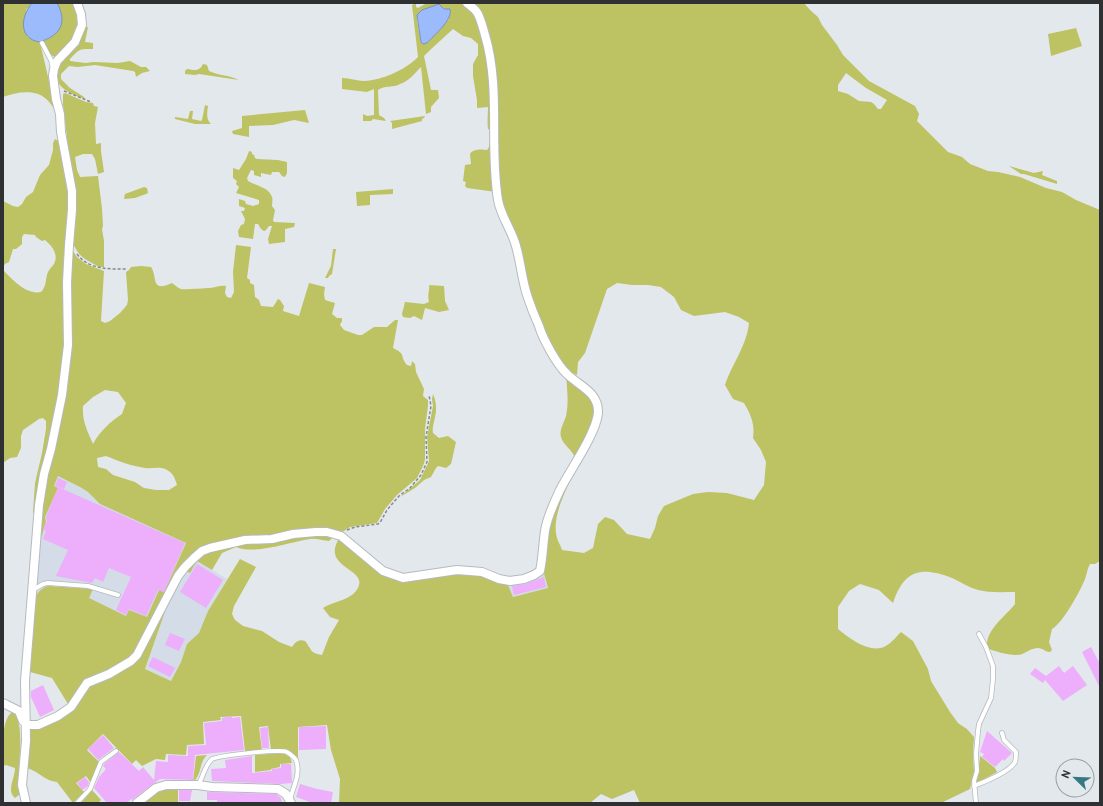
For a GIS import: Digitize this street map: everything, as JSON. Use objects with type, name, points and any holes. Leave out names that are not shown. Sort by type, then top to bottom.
[{"type":"street","points":[[22,785],[26,742],[25,681],[41,490],[51,449],[66,370],[68,345],[67,282],[72,191],[54,85],[54,69],[57,61],[75,42],[82,25],[81,14],[77,3]]},
{"type":"street","points":[[26,725],[38,725],[58,716],[74,703],[87,683],[109,674],[131,661],[137,655],[175,580],[185,567],[202,551],[210,548],[245,540],[272,539],[306,532],[327,532],[341,536],[383,571],[403,578],[457,570],[482,572],[499,579],[510,581],[524,579],[540,571],[545,531],[551,511],[560,490],[594,429],[598,413],[597,402],[591,392],[566,373],[542,338],[528,298],[516,246],[502,215],[498,201],[494,165],[495,106],[492,66],[488,46],[478,14],[468,3]]},
{"type":"street","points":[[7,706],[19,711],[23,720],[24,740],[21,779],[26,803]]},
{"type":"street","points":[[137,803],[161,786],[198,785],[212,787],[278,789],[286,794],[290,802]]},
{"type":"lane","points":[[42,43],[54,69]]},
{"type":"lane","points":[[33,590],[43,584],[48,583],[88,586],[118,595]]},
{"type":"lane","points":[[976,803],[974,786],[977,771],[976,754],[978,731],[979,724],[991,698],[993,679],[993,666],[986,647],[979,634]]},
{"type":"lane","points":[[974,786],[987,782],[1006,770],[1015,761],[1016,752],[1004,740],[1002,733]]},
{"type":"lane","points":[[77,803],[90,788],[101,762],[116,751]]},
{"type":"lane","points":[[198,785],[206,766],[212,759],[244,754],[282,751],[295,758],[296,763],[296,784],[290,802]]},
{"type":"path","points":[[54,85],[72,95],[91,102]]},
{"type":"path","points":[[69,245],[81,259],[92,266],[105,269],[127,269]]},
{"type":"path","points":[[341,536],[350,528],[378,524],[399,496],[410,488],[421,475],[427,462],[426,437],[431,406],[429,395]]},
{"type":"shaded area","points":[[58,476],[88,492],[100,504],[186,543],[164,593],[159,591],[147,618],[126,616],[88,598],[92,589],[39,591],[36,596],[40,543],[46,521],[45,517],[57,488],[54,486]]},
{"type":"shaded area","points":[[197,561],[227,579],[208,611],[199,633],[187,644],[181,662],[171,681],[145,669],[167,606],[185,570]]},
{"type":"shaded area","points":[[543,570],[548,589],[513,597],[507,583]]},
{"type":"green space","points":[[3,3],[32,3],[26,10],[27,36],[39,42],[41,47],[56,111],[46,99],[36,93],[25,92],[3,97]]},
{"type":"green space","points":[[57,3],[74,3],[78,25],[66,47],[56,57],[49,53],[43,41],[54,34],[60,26],[61,15]]},
{"type":"green space","points":[[416,3],[416,7],[418,8],[427,3],[465,3],[476,15],[490,66],[496,192],[467,188],[465,186],[466,182],[463,181],[465,165],[471,164],[471,152],[475,150],[487,150],[490,141],[490,130],[488,129],[488,107],[477,108],[473,64],[478,55],[478,44],[471,38],[463,36],[453,29],[424,56],[431,90],[438,90],[439,98],[431,107],[431,112],[426,114],[421,67],[412,77],[403,83],[395,86],[380,88],[378,90],[379,115],[386,121],[373,119],[371,121],[363,121],[363,114],[367,116],[374,115],[374,89],[367,92],[342,89],[342,78],[359,81],[379,79],[393,74],[413,62],[418,57],[412,5]],"holes":[[[442,7],[447,10],[449,19],[427,43],[423,44],[421,42],[417,20],[422,10]]]},
{"type":"green space","points":[[470,3],[804,3],[818,17],[843,55],[869,81],[915,106],[919,114],[917,121],[948,152],[962,157],[970,164],[988,171],[1020,177],[1046,188],[1062,192],[1076,200],[1100,210],[1100,561],[1095,564],[1090,564],[1083,584],[1066,614],[1052,629],[1049,642],[1052,650],[1048,652],[1040,648],[1036,648],[1019,655],[1014,655],[987,648],[987,641],[992,630],[1015,604],[1015,592],[982,591],[941,574],[923,572],[908,577],[902,583],[893,603],[879,590],[860,584],[849,591],[838,607],[838,629],[852,640],[864,646],[870,648],[881,648],[887,646],[901,632],[913,641],[928,669],[931,681],[950,712],[958,723],[967,729],[974,737],[974,772],[970,789],[941,803],[640,803],[634,790],[612,799],[601,794],[590,803],[339,803],[340,779],[331,750],[327,725],[298,727],[298,758],[287,751],[271,750],[268,726],[259,727],[262,751],[245,751],[241,716],[220,717],[221,720],[203,722],[204,744],[187,745],[186,755],[166,754],[165,760],[156,759],[142,766],[136,760],[132,764],[103,734],[87,750],[99,762],[91,783],[86,776],[76,783],[84,792],[73,803],[57,782],[49,780],[27,768],[28,730],[59,718],[85,689],[131,663],[167,606],[145,669],[171,681],[181,662],[187,644],[199,633],[208,611],[240,559],[256,567],[234,606],[232,614],[235,620],[243,626],[262,631],[279,642],[292,647],[298,641],[305,641],[313,652],[322,655],[329,637],[339,620],[330,617],[323,608],[349,597],[357,590],[359,585],[359,579],[339,561],[335,555],[335,547],[340,537],[392,576],[480,574],[507,583],[513,597],[548,588],[543,570],[547,531],[553,512],[574,472],[560,504],[556,522],[557,540],[562,550],[584,553],[593,548],[598,524],[605,517],[614,520],[627,534],[650,539],[658,516],[664,506],[693,494],[708,492],[727,493],[754,500],[764,485],[766,462],[761,450],[753,438],[753,424],[750,416],[744,403],[733,399],[725,385],[742,347],[748,331],[749,323],[739,317],[725,312],[694,316],[681,310],[674,297],[661,287],[617,283],[607,289],[585,353],[578,362],[577,375],[568,371],[544,337],[500,200],[494,67]],"holes":[[[846,73],[866,88],[887,100],[881,109],[878,109],[871,102],[859,101],[848,94],[838,91],[838,85]]]},
{"type":"green space","points":[[85,27],[88,27],[85,42],[93,43],[93,49],[78,51],[73,55],[70,61],[85,63],[118,63],[130,61],[141,67],[146,67],[150,71],[142,73],[136,77],[135,72],[133,71],[95,65],[78,67],[69,66],[61,74],[61,79],[85,99],[65,90],[57,80],[56,75],[58,68],[66,53]]},
{"type":"green space","points":[[1076,28],[1082,46],[1051,56],[1048,34]]},
{"type":"green space","points":[[203,64],[207,65],[209,71],[239,80],[199,74],[185,74],[187,69],[195,70]]},
{"type":"green space","points":[[65,93],[86,102],[93,103],[94,106],[98,107],[95,123],[96,144],[101,143],[104,172],[98,174],[95,159],[92,154],[83,154],[75,157],[77,170],[80,177],[98,176],[102,209],[104,267],[99,267],[85,259],[79,254],[73,244],[76,216],[76,191],[68,146],[63,104],[63,94]]},
{"type":"green space","points":[[205,105],[208,106],[207,113],[211,124],[195,124],[175,119],[175,117],[188,119],[190,111],[193,111],[192,119],[201,121]]},
{"type":"green space","points":[[305,110],[309,123],[294,120],[273,125],[249,126],[249,137],[233,134],[232,131],[242,128],[242,116]]},
{"type":"green space","points":[[425,116],[422,121],[392,129],[392,123],[390,121]]},
{"type":"green space","points":[[55,139],[59,141],[68,195],[69,213],[63,263],[65,320],[61,377],[50,439],[39,482],[35,516],[33,512],[35,483],[46,429],[46,421],[43,418],[39,419],[23,430],[21,436],[21,448],[17,457],[10,458],[3,463],[3,270],[15,282],[25,289],[41,292],[45,285],[48,272],[54,264],[56,257],[52,248],[45,240],[42,241],[35,235],[24,234],[22,237],[22,244],[16,249],[13,249],[9,262],[3,267],[3,201],[18,207],[22,204],[26,197],[33,192],[40,175],[49,165]]},
{"type":"green space","points":[[249,151],[252,152],[257,159],[287,162],[287,173],[285,177],[279,172],[272,172],[271,175],[261,173],[261,177],[254,175],[254,171],[251,170],[247,178],[248,181],[265,189],[270,194],[272,198],[272,206],[275,210],[274,222],[295,223],[294,227],[285,229],[285,242],[269,244],[268,239],[272,226],[269,226],[264,231],[258,224],[255,224],[253,239],[239,237],[238,231],[241,225],[244,224],[245,219],[241,211],[244,211],[245,208],[239,206],[239,199],[245,201],[246,204],[253,206],[259,204],[259,200],[236,193],[239,187],[236,184],[237,181],[233,178],[233,168],[239,170]]},
{"type":"green space","points":[[1009,166],[1034,173],[1043,171],[1042,175],[1057,181],[1057,184],[1021,174]]},
{"type":"green space","points":[[144,187],[147,188],[148,193],[135,198],[124,199],[125,194]]},
{"type":"green space","points":[[393,189],[393,194],[370,195],[370,205],[357,206],[356,192]]},
{"type":"green space","points":[[236,245],[251,247],[247,278],[250,280],[250,283],[254,285],[255,297],[259,300],[261,306],[273,307],[278,299],[284,306],[283,311],[299,316],[309,283],[325,287],[325,300],[335,303],[332,314],[337,318],[342,318],[340,325],[344,330],[362,335],[374,327],[387,327],[395,320],[398,320],[393,348],[401,354],[407,365],[411,366],[412,361],[415,364],[416,372],[424,389],[423,396],[428,400],[425,429],[425,460],[423,466],[417,478],[397,495],[385,509],[377,523],[350,527],[341,533],[259,539],[193,556],[136,654],[100,676],[68,704],[52,678],[30,672],[36,596],[38,593],[48,586],[93,589],[89,598],[126,616],[129,610],[147,617],[159,590],[164,592],[186,543],[100,504],[88,492],[58,476],[54,486],[58,488],[45,517],[46,521],[40,543],[44,492],[67,392],[72,343],[70,291],[72,252],[73,251],[77,257],[86,264],[104,271],[101,321],[105,323],[120,313],[127,305],[126,272],[131,267],[151,267],[156,282],[160,286],[165,286],[172,283],[180,289],[186,289],[226,286],[225,293],[227,297],[231,298],[234,292],[233,272]],"holes":[[[105,390],[118,392],[126,403],[122,414],[106,427],[93,444],[84,421],[83,406],[93,397]],[[106,456],[140,467],[159,468],[169,471],[175,478],[177,485],[169,490],[144,488],[135,482],[113,475],[106,469],[98,467],[97,458]]]},
{"type":"green space","points":[[333,249],[336,249],[332,274],[328,278],[325,278],[331,266]]},
{"type":"green space","points":[[429,285],[444,286],[445,301],[449,310],[439,312],[425,308],[422,320],[414,316],[410,318],[403,317],[402,314],[405,302],[424,304],[429,302]]},
{"type":"green space","points":[[566,375],[595,402],[594,418],[590,432],[575,458],[562,440],[561,434],[561,429],[566,416],[568,396]]},
{"type":"green space","points":[[433,394],[436,414],[433,433],[439,438],[448,436],[456,442],[451,464],[446,468],[438,466],[431,477],[424,480],[415,488],[400,497],[420,480],[429,461],[427,437],[433,406]]},
{"type":"green space","points":[[316,533],[333,537],[329,541],[310,539],[253,550],[236,547],[222,553],[212,570],[197,561],[190,573],[185,570],[203,553],[236,545]]},
{"type":"green space","points":[[14,711],[20,729],[20,794],[15,798],[12,795],[11,788],[15,768],[6,765],[3,766],[4,728],[6,720]]},
{"type":"green space","points":[[283,753],[290,757],[292,763],[280,764],[280,767],[271,770],[255,772],[255,755]]},
{"type":"green space","points":[[207,755],[204,758],[198,776],[193,782],[196,756]]},
{"type":"green space","points":[[980,756],[995,768],[997,772],[977,783],[977,778]]},
{"type":"green space","points":[[178,788],[178,803],[141,803],[160,790]]},
{"type":"green space","points":[[92,790],[101,800],[99,803],[81,803]]},
{"type":"water","points":[[32,3],[57,3],[62,17],[62,23],[57,32],[39,42],[32,40],[28,36],[24,26],[24,20],[28,8]]},
{"type":"water","points":[[439,4],[444,9],[450,9],[449,18],[427,43],[423,44],[421,42],[417,15],[422,10]]},
{"type":"building","points":[[58,478],[67,482],[64,489],[55,486]]},
{"type":"building","points":[[58,487],[185,543],[164,592],[158,590],[146,616],[129,609],[126,615],[116,610],[131,577],[109,568],[103,582],[95,578],[92,583],[56,576],[68,550],[43,539],[46,531],[43,529],[47,521],[46,517]]},
{"type":"building","points":[[197,564],[223,580],[206,608],[180,592]]},
{"type":"building","points":[[544,577],[546,587],[514,595],[512,586],[526,584]]},
{"type":"building","points":[[170,633],[185,639],[179,651],[165,645]]},
{"type":"building","points":[[1091,647],[1100,664],[1100,688],[1082,652]]},
{"type":"building","points":[[153,657],[175,668],[170,677],[148,666]]},
{"type":"building","points":[[1059,666],[1064,673],[1073,666],[1087,685],[1063,701],[1045,680],[1043,683],[1030,674],[1035,668],[1046,676]]},
{"type":"building","points":[[43,685],[54,710],[40,717],[31,697],[31,691]]},
{"type":"building","points":[[232,716],[232,718],[240,717],[244,750],[195,755],[193,780],[160,779],[127,803],[107,803],[94,788],[99,777],[106,769],[103,766],[104,764],[119,752],[139,771],[143,767],[154,780],[156,761],[168,762],[168,755],[188,756],[188,746],[206,745],[204,723],[222,721],[222,718]]},
{"type":"building","points":[[326,726],[326,749],[299,750],[299,727]]},
{"type":"building","points":[[268,727],[269,748],[262,748],[260,728]]},
{"type":"building","points":[[987,731],[1012,753],[995,767],[982,757],[984,754],[980,752]]},
{"type":"building","points":[[103,735],[114,748],[98,760],[88,749]]},
{"type":"building","points":[[252,756],[252,773],[272,771],[272,769],[281,768],[281,764],[291,764],[292,783],[280,784],[212,781],[211,769],[226,768],[225,760]]},
{"type":"building","points":[[85,777],[89,782],[88,786],[82,790],[77,783]]},
{"type":"building","points":[[300,784],[333,792],[331,803],[310,803],[296,797]]},
{"type":"building","points":[[179,790],[192,790],[190,801],[179,801]]},
{"type":"building","points":[[207,792],[276,794],[281,798],[282,803],[217,803],[217,800],[207,800]]}]
